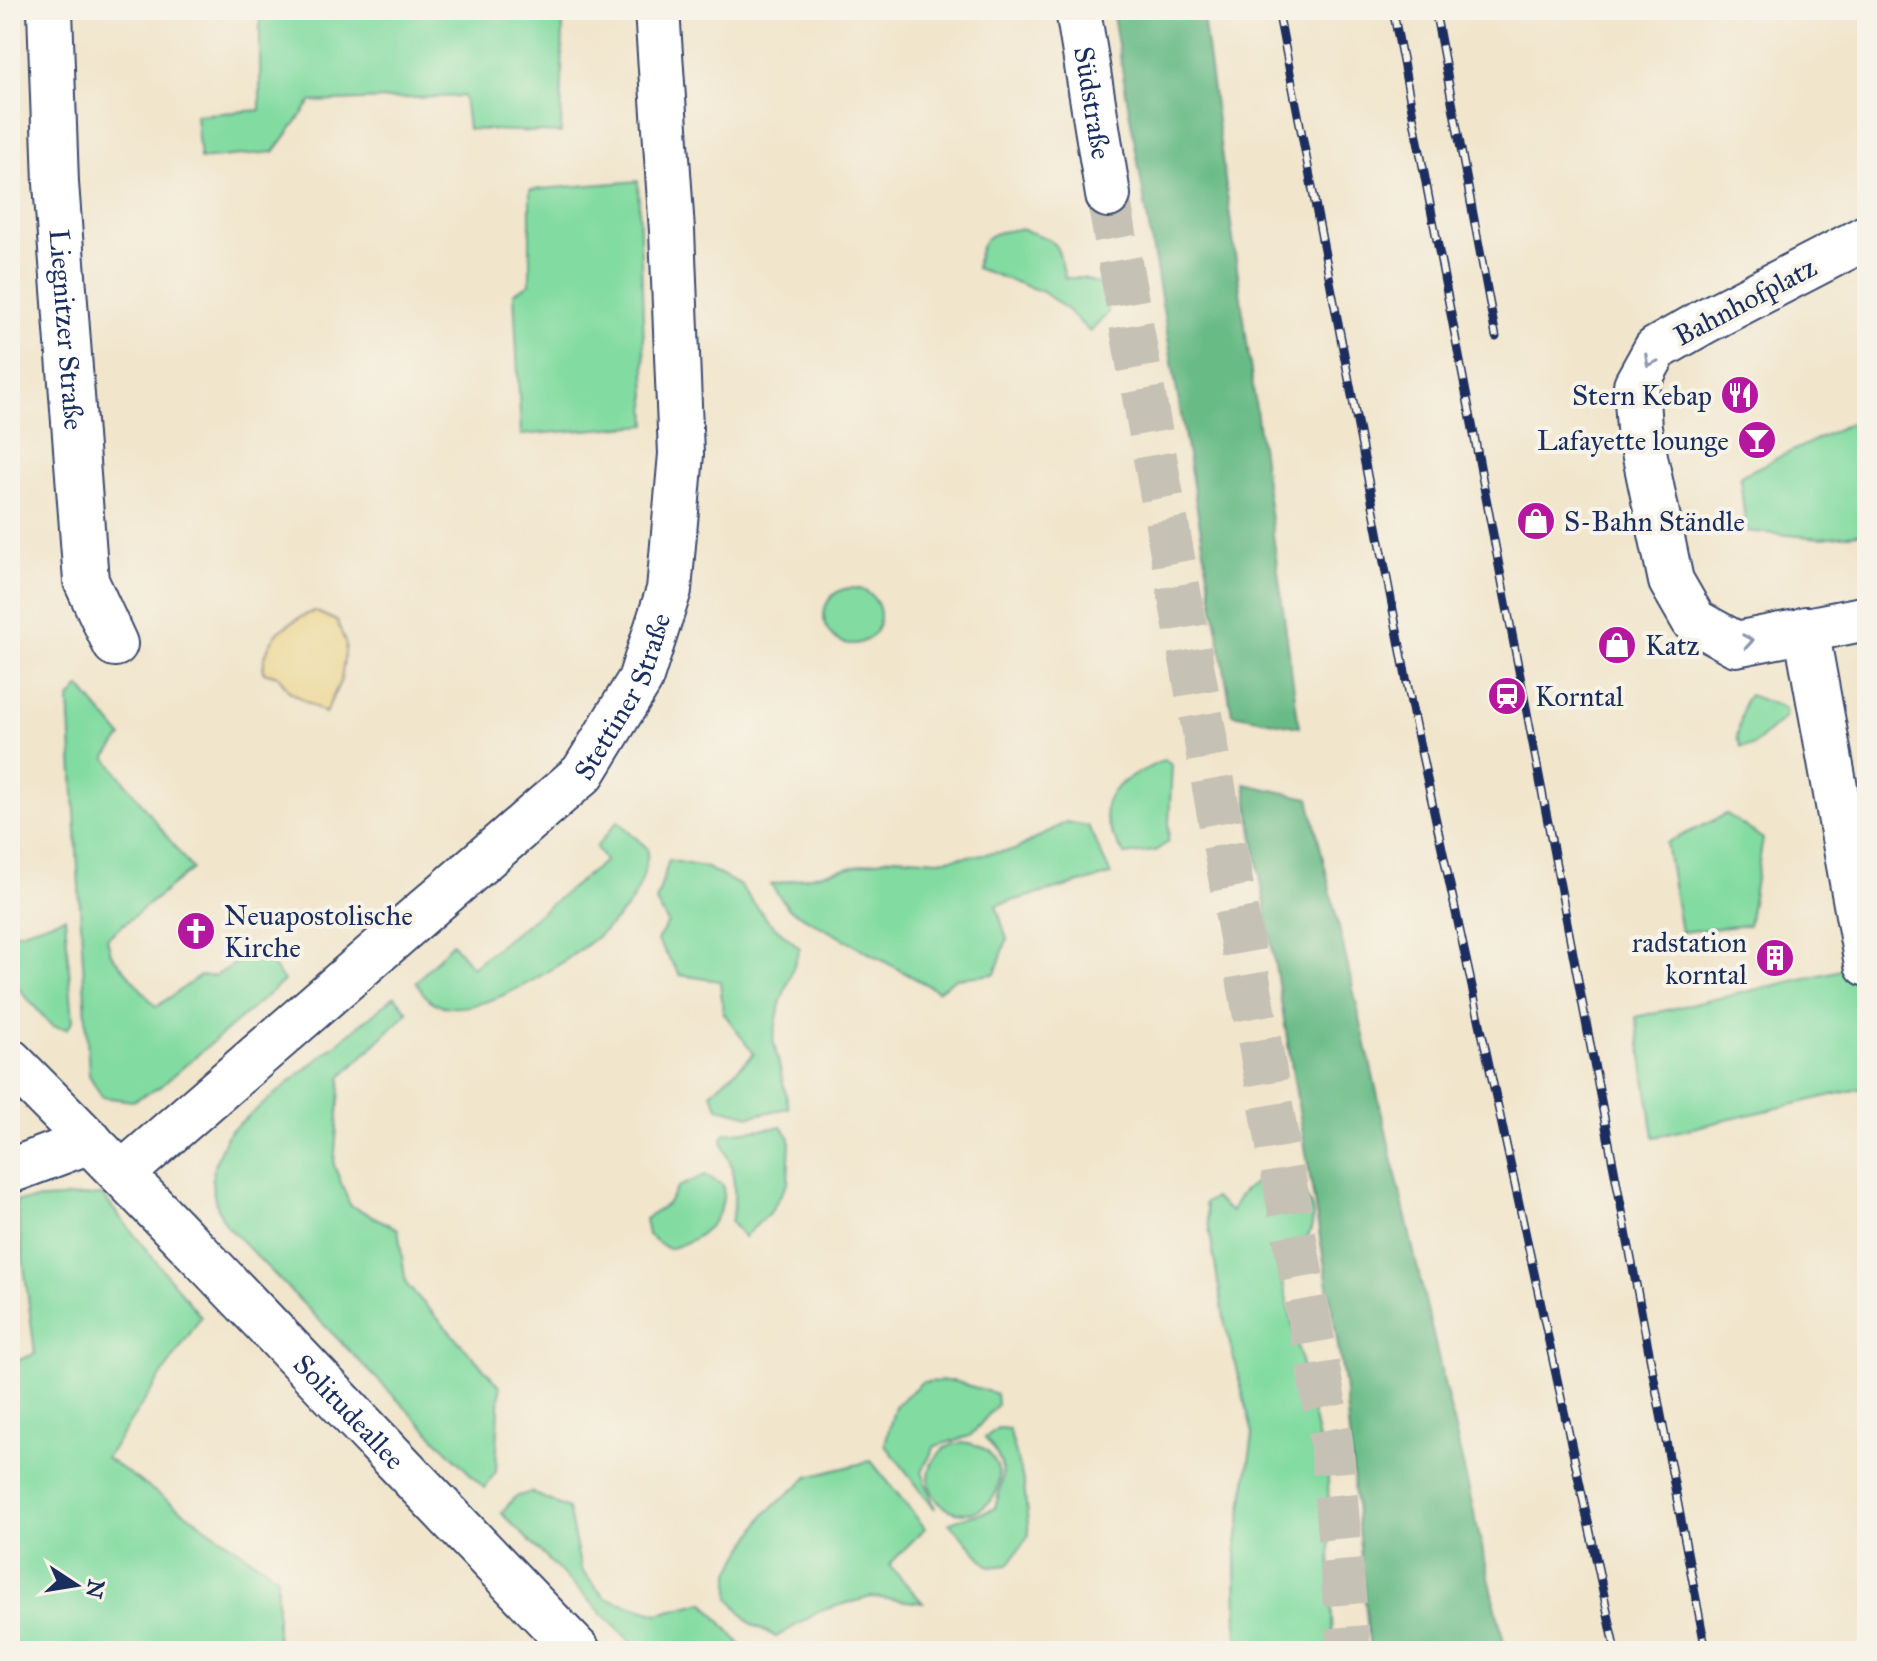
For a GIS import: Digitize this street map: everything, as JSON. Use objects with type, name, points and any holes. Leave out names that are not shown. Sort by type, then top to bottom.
[{"type":"street","name":"Liegnitzer Straße","points":[[50,10],[56,183],[86,581],[115,644]]},
{"type":"street","name":"Stettiner Straße","points":[[122,1174],[583,773],[640,680],[669,590],[681,454],[672,231],[657,10]]},
{"type":"street","name":"Südstraße","points":[[1078,10],[1108,195]]},
{"type":"street","name":"Bahnhofplatz","points":[[1867,237],[1656,349],[1636,385],[1639,428],[1667,565],[1671,581],[1694,621],[1736,644],[1867,618]]},
{"type":"street","points":[[1806,629],[1867,964]]},
{"type":"street","name":"Solitudeallee","points":[[10,1061],[184,1236],[578,1651]]},
{"type":"street","points":[[10,1171],[90,1141]]},
{"type":"green space","points":[[260,10],[283,10],[284,15],[639,10],[641,15],[563,20],[561,133],[468,129],[464,96],[311,102],[274,152],[200,159],[196,115],[260,110]]},
{"type":"green space","points":[[1112,10],[1202,10],[1299,727],[1232,714]]},
{"type":"green space","points":[[638,181],[647,425],[521,435],[514,293],[530,284],[530,190]]},
{"type":"green space","points":[[1021,229],[1054,244],[1065,278],[1084,278],[1103,286],[1108,297],[1108,313],[1090,332],[1043,292],[976,268],[980,248],[988,237]]},
{"type":"green space","points":[[1867,415],[1867,533],[1821,538],[1746,531],[1740,476]]},
{"type":"green space","points":[[852,588],[872,596],[880,616],[872,636],[852,644],[832,636],[824,616],[832,596]]},
{"type":"green space","points":[[80,687],[122,737],[106,757],[192,869],[107,938],[111,954],[156,1007],[200,976],[215,976],[259,949],[284,981],[160,1087],[133,1101],[102,1097],[89,1075],[69,700]]},
{"type":"green space","points":[[1749,695],[1786,711],[1784,718],[1753,746],[1741,747],[1737,737],[1745,700]]},
{"type":"green space","points":[[1164,760],[1172,765],[1168,842],[1155,851],[1125,855],[1107,820],[1106,806],[1110,796],[1131,777]]},
{"type":"green space","points":[[1245,784],[1309,798],[1506,1651],[1370,1651],[1344,1382]]},
{"type":"green space","points":[[1727,814],[1763,839],[1748,925],[1681,932],[1666,843]]},
{"type":"green space","points":[[618,821],[648,849],[638,890],[630,904],[609,926],[562,962],[504,995],[476,1004],[451,1007],[427,998],[416,982],[452,943],[472,967],[605,861],[596,847]]},
{"type":"green space","points":[[1066,822],[1088,826],[1111,875],[996,905],[1007,939],[995,974],[956,978],[938,991],[789,909],[771,885],[895,857],[938,860],[1015,850]]},
{"type":"green space","points":[[669,860],[707,868],[739,885],[769,922],[800,948],[780,1004],[773,1039],[789,1108],[750,1116],[719,1108],[711,1093],[754,1054],[723,1012],[720,981],[680,975],[657,940],[668,923],[656,902]]},
{"type":"green space","points":[[65,917],[73,1021],[67,1029],[52,1026],[10,979],[10,935]]},
{"type":"green space","points":[[1867,964],[1867,1087],[1654,1137],[1636,1017]]},
{"type":"green space","points":[[395,996],[408,1012],[341,1077],[334,1165],[350,1205],[398,1229],[406,1284],[500,1386],[496,1472],[484,1488],[225,1224],[212,1187],[214,1167],[229,1132]]},
{"type":"green space","points":[[782,1127],[790,1138],[788,1183],[771,1211],[744,1237],[731,1222],[733,1176],[722,1138],[726,1133]]},
{"type":"green space","points":[[705,1175],[723,1185],[720,1209],[709,1227],[690,1241],[668,1249],[648,1235],[645,1219],[667,1204],[678,1187]]},
{"type":"green space","points":[[1277,1178],[1293,1185],[1304,1195],[1313,1219],[1304,1243],[1278,1261],[1328,1479],[1333,1651],[1237,1651],[1236,1550],[1253,1434],[1225,1324],[1205,1203],[1214,1198],[1231,1212],[1248,1187]]},
{"type":"green space","points":[[102,1195],[201,1317],[106,1458],[277,1576],[277,1651],[10,1651],[10,1363],[35,1354],[16,1201]]},
{"type":"green space","points":[[954,1381],[996,1394],[997,1405],[970,1436],[935,1446],[922,1471],[935,1509],[885,1444],[895,1406],[922,1382]]},
{"type":"green space","points":[[998,1428],[1009,1429],[1024,1484],[1029,1535],[1008,1565],[990,1567],[949,1523],[995,1508],[1001,1487],[1001,1464],[985,1438]]},
{"type":"green space","points":[[964,1443],[989,1453],[999,1478],[989,1503],[964,1513],[939,1503],[929,1478],[939,1453]]},
{"type":"green space","points":[[871,1461],[925,1528],[889,1565],[923,1603],[871,1597],[822,1610],[776,1637],[750,1623],[730,1599],[730,1572],[765,1514],[808,1477]]},
{"type":"green space","points":[[531,1492],[568,1509],[581,1570],[605,1598],[658,1614],[704,1602],[746,1651],[640,1651],[501,1513],[515,1497]]},
{"type":"sand","points":[[314,611],[337,621],[346,645],[341,680],[325,713],[289,691],[278,676],[263,672],[272,640],[285,627]]},
{"type":"tunnel","points":[[1108,195],[1331,1441],[1349,1651]]},
{"type":"railway","points":[[1278,10],[1414,719],[1616,1651]]},
{"type":"railway","points":[[1393,10],[1706,1651]]},
{"type":"railway","points":[[1435,10],[1496,337]]},
{"type":"place","name":"Stern Kebap","points":[[1740,395]]},
{"type":"place","name":"Lafayette lounge","points":[[1757,440]]},
{"type":"place","name":"S-Bahn Ständle","points":[[1536,521]]},
{"type":"place","name":"Katz","points":[[1617,645]]},
{"type":"place","name":"Korntal","points":[[1507,696]]},
{"type":"place","name":"Neuapostolische Kirche","points":[[196,931]]},
{"type":"place","name":"radstation korntal","points":[[1775,958]]}]
